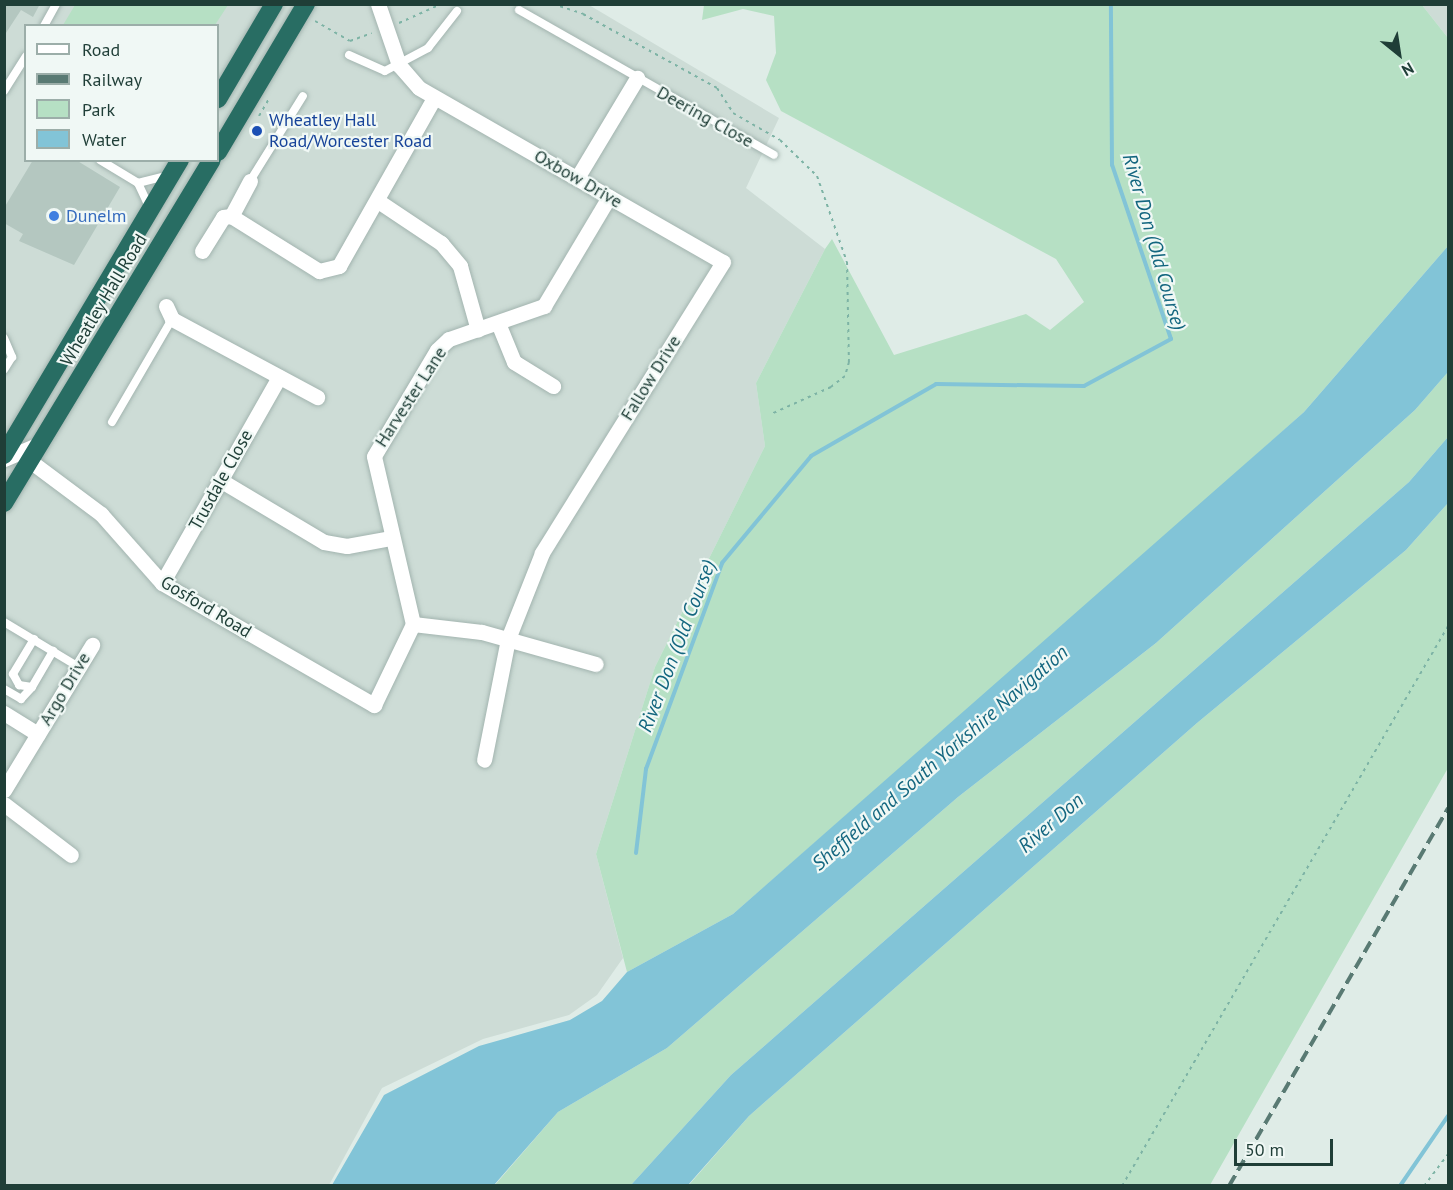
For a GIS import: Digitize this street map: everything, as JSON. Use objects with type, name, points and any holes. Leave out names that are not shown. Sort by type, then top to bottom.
[{"type":"highway","points":[[219,97],[274,4]]},
{"type":"highway","points":[[219,150],[308,11]]},
{"type":"highway","name":"Wheatley Hall Road","points":[[4,503],[211,162]]},
{"type":"highway","name":"Wheatley Hall Road","points":[[4,457],[177,166]]},
{"type":"highway","name":"Wheatley Hall Road","points":[[4,481],[30,461]]},
{"type":"street","points":[[378,4],[399,64]]},
{"type":"street","name":"Oxbow Drive","points":[[399,64],[434,98],[723,262]]},
{"type":"street","name":"Deering Close","points":[[577,178],[637,78]]},
{"type":"street","points":[[202,251],[223,217],[231,216],[319,271],[328,271],[339,266],[378,201],[434,98]]},
{"type":"street","points":[[231,216],[250,182]]},
{"type":"street","name":"Harvester Lane","points":[[413,624],[391,538],[374,456],[437,350],[478,330],[544,306],[609,197]]},
{"type":"street","points":[[378,201],[441,243],[460,266],[478,330]]},
{"type":"street","name":"Fallow Drive","points":[[484,760],[508,639],[542,553],[723,262]]},
{"type":"street","points":[[169,313],[317,397]]},
{"type":"street","points":[[498,323],[514,362],[553,386]]},
{"type":"street","name":"Trusdale Close","points":[[162,584],[279,376]]},
{"type":"street","points":[[4,457],[42,442]]},
{"type":"street","name":"Gosford Road","points":[[30,461],[101,514],[162,584],[374,705],[413,624]]},
{"type":"street","points":[[220,480],[324,542],[347,546],[391,538]]},
{"type":"street","points":[[413,624],[508,639],[596,664]]},
{"type":"street","name":"Argo Drive","points":[[4,790],[92,645]]},
{"type":"street","name":"Argo Drive","points":[[4,712],[38,734]]},
{"type":"street","points":[[4,804],[71,855]]},
{"type":"lane","points":[[45,24],[56,4]]},
{"type":"lane","name":"Deering Close","points":[[519,10],[774,155]]},
{"type":"lane","points":[[349,55],[377,71],[399,64],[428,48],[457,11]]},
{"type":"lane","points":[[4,91],[24,59]]},
{"type":"lane","points":[[250,182],[303,96]]},
{"type":"lane","points":[[103,162],[138,183],[151,210]]},
{"type":"lane","points":[[138,183],[177,166]]},
{"type":"lane","points":[[112,422],[169,313]]},
{"type":"lane","points":[[4,338],[12,357],[4,370]]},
{"type":"lane","points":[[4,622],[79,667]]},
{"type":"lane","points":[[32,687],[12,678],[34,639]]},
{"type":"lane","points":[[4,689],[21,699],[32,687],[53,651]]},
{"type":"path","points":[[394,25],[441,4]]},
{"type":"path","points":[[553,4],[583,14],[717,88],[733,113],[780,140],[817,176],[847,262],[849,362],[845,376],[831,387],[771,414]]},
{"type":"path","points":[[308,11],[350,41],[380,30]]},
{"type":"path","points":[[1122,1185],[1449,626]]},
{"type":"path","points":[[1424,1185],[1449,1155]]},
{"type":"shaded area","points":[[5,5],[589,5],[779,118],[746,188],[825,249],[756,383],[765,446],[655,667],[596,854],[623,958],[597,995],[569,1015],[483,1039],[382,1088],[329,1185],[5,1185]]},
{"type":"shaded area","points":[[1422,5],[1448,5],[1448,38]]},
{"type":"green space","points":[[75,4],[228,5],[216,24],[64,24]]},
{"type":"green space","points":[[704,5],[1422,5],[1448,38],[1448,246],[1304,412],[1162,539],[733,914],[627,972],[596,854],[655,667],[765,446],[756,383],[825,249],[832,239],[894,355],[1026,314],[1050,330],[1084,302],[1056,259],[781,111],[766,80],[776,53],[774,16],[743,9],[702,20]]},
{"type":"green space","points":[[1448,372],[1448,437],[1409,482],[731,1075],[631,1185],[494,1186],[558,1112],[667,1048],[958,797],[1156,643],[1415,410]]},
{"type":"green space","points":[[1448,503],[1448,768],[1210,1185],[688,1186],[749,1116],[1197,723],[1406,550]]},
{"type":"water","name":"Sheffield and South Yorkshire Navigation","points":[[1448,246],[1448,372],[1415,410],[1156,643],[958,797],[667,1048],[558,1112],[494,1185],[332,1185],[384,1095],[479,1046],[570,1020],[602,1001],[627,972],[733,914],[1304,412]]},
{"type":"water","name":"River Don","points":[[1448,437],[1448,503],[1406,550],[1197,723],[749,1116],[688,1185],[631,1185],[731,1075],[1409,482]]},
{"type":"building","points":[[4,4],[40,4],[33,17],[21,10],[4,36]]},
{"type":"building","name":"Dunelm","points":[[32,162],[79,162],[120,187],[74,265],[19,241],[23,234],[4,223],[4,208]]},
{"type":"waterway","name":"River Don (Old Course)","points":[[636,853],[646,769],[722,563],[811,456],[936,384],[1084,386],[1171,339],[1112,165],[1111,4]]},
{"type":"waterway","points":[[1400,1186],[1448,1116]]},
{"type":"railway","points":[[1229,1186],[1448,808]]},
{"type":"place","name":"Wheatley Hall Road/Worcester Road","points":[[257,131]]},
{"type":"place","name":"Dunelm","points":[[54,216]]}]
